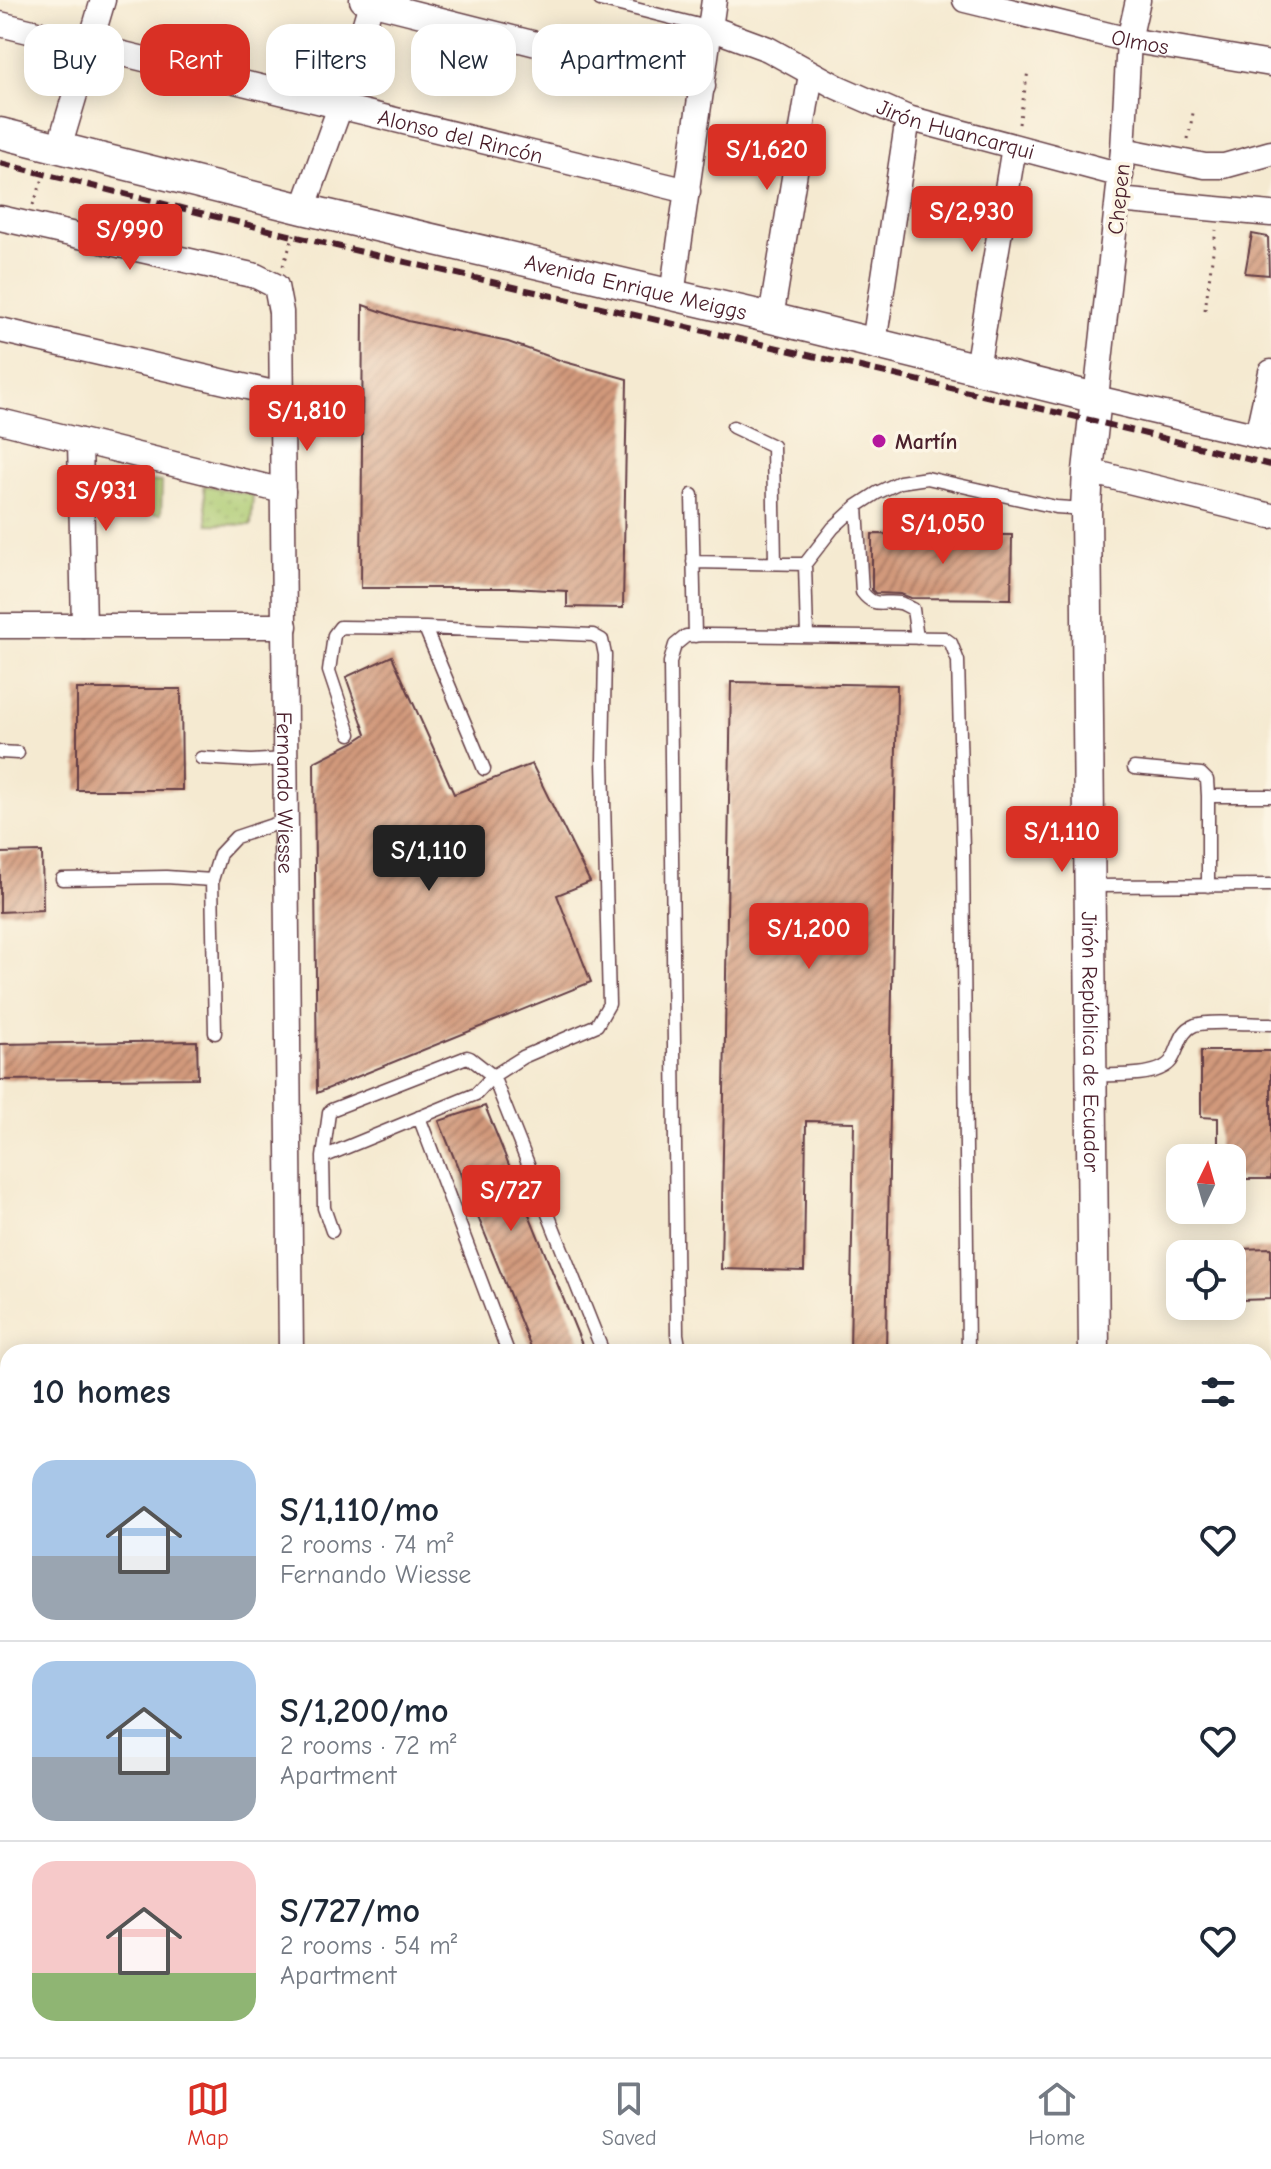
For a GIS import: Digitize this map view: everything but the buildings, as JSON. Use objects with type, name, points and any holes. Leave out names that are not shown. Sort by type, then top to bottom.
[{"type":"street","points":[[96,24],[103,0]]},
{"type":"street","points":[[711,24],[714,0]]},
{"type":"street","name":"Olmos","points":[[965,0],[1129,40],[1271,64]]},
{"type":"street","name":"Chepen","points":[[1096,398],[1121,175],[1129,40],[1138,0]]},
{"type":"street","points":[[298,223],[340,107],[368,1],[532,43]]},
{"type":"street","name":"Alonso del Rincón","points":[[0,24],[24,30]]},
{"type":"street","name":"Jirón Huancarqui","points":[[713,29],[768,49],[811,74],[908,118],[1121,175]]},
{"type":"street","name":"Alonso del Rincón","points":[[124,54],[688,191]]},
{"type":"street","points":[[771,318],[811,74]]},
{"type":"street","points":[[59,148],[74,96]]},
{"type":"street","points":[[672,295],[702,96]]},
{"type":"street","points":[[874,343],[908,118]]},
{"type":"street","name":"Avenida Enrique Meiggs","points":[[0,133],[59,148],[298,223],[672,295],[1264,437]]},
{"type":"street","points":[[977,368],[1014,147]]},
{"type":"street","points":[[1123,150],[1205,166],[1224,166],[1271,153]]},
{"type":"street","points":[[1118,200],[1271,214]]},
{"type":"street","points":[[0,218],[256,276],[276,286]]},
{"type":"street","name":"Fernando Wiesse","points":[[276,286],[281,312],[291,1344]]},
{"type":"street","points":[[0,330],[282,395]]},
{"type":"street","points":[[1264,437],[1271,372]]},
{"type":"street","name":"Jirón República de Ecuador","points":[[1094,1344],[1086,509],[1096,398]]},
{"type":"street","points":[[0,421],[283,491]]},
{"type":"street","points":[[80,441],[84,626]]},
{"type":"street","points":[[1088,471],[1271,516]]},
{"type":"street","points":[[0,626],[285,626]]},
{"type":"lane","points":[[600,0],[695,24]]},
{"type":"lane","points":[[733,427],[773,446],[775,563]]},
{"type":"lane","points":[[807,636],[805,564],[833,528],[857,506],[900,482],[927,478],[1056,507],[1086,509]]},
{"type":"lane","points":[[692,495],[695,636]]},
{"type":"lane","points":[[857,506],[862,592],[868,600],[902,603],[913,609],[917,638]]},
{"type":"lane","points":[[693,562],[805,564]]},
{"type":"lane","points":[[323,1157],[476,1094],[493,1076],[523,1057],[597,1025],[609,1004],[603,760],[605,655],[602,640],[593,635],[340,627],[336,630],[329,671],[350,734]]},
{"type":"lane","points":[[425,628],[484,769]]},
{"type":"lane","points":[[679,1344],[670,662],[675,645],[686,636],[807,636],[944,638],[951,643],[958,661],[968,1344]]},
{"type":"lane","points":[[0,752],[18,753]]},
{"type":"lane","points":[[201,758],[251,761],[286,759]]},
{"type":"lane","points":[[1134,768],[1201,774],[1207,780],[1208,886]]},
{"type":"lane","points":[[1208,796],[1271,796]]},
{"type":"lane","points":[[215,1033],[212,880],[220,854],[236,837],[287,820]]},
{"type":"lane","points":[[62,879],[166,877],[212,880]]},
{"type":"lane","points":[[1090,886],[1271,885]]},
{"type":"lane","points":[[1092,1075],[1160,1070],[1171,1060],[1187,1029],[1198,1024],[1271,1024]]},
{"type":"lane","points":[[332,1231],[324,1208],[323,1157],[327,1118],[331,1110],[467,1057],[493,1076],[600,1344]]},
{"type":"lane","points":[[419,1117],[505,1344]]},
{"type":"path","points":[[1014,147],[1028,71]]},
{"type":"path","points":[[1184,163],[1194,108]]},
{"type":"path","points":[[26,224],[45,174],[59,148]]},
{"type":"path","points":[[1205,310],[1220,208]]},
{"type":"path","points":[[276,286],[298,223]]},
{"type":"green space","points":[[97,480],[162,482],[161,514],[96,512]]},
{"type":"green space","points":[[204,485],[253,495],[251,525],[208,524]]},
{"type":"railway","points":[[0,163],[293,236],[1094,421],[1271,465]]},
{"type":"place","name":"Martín","points":[[879,441]]}]
